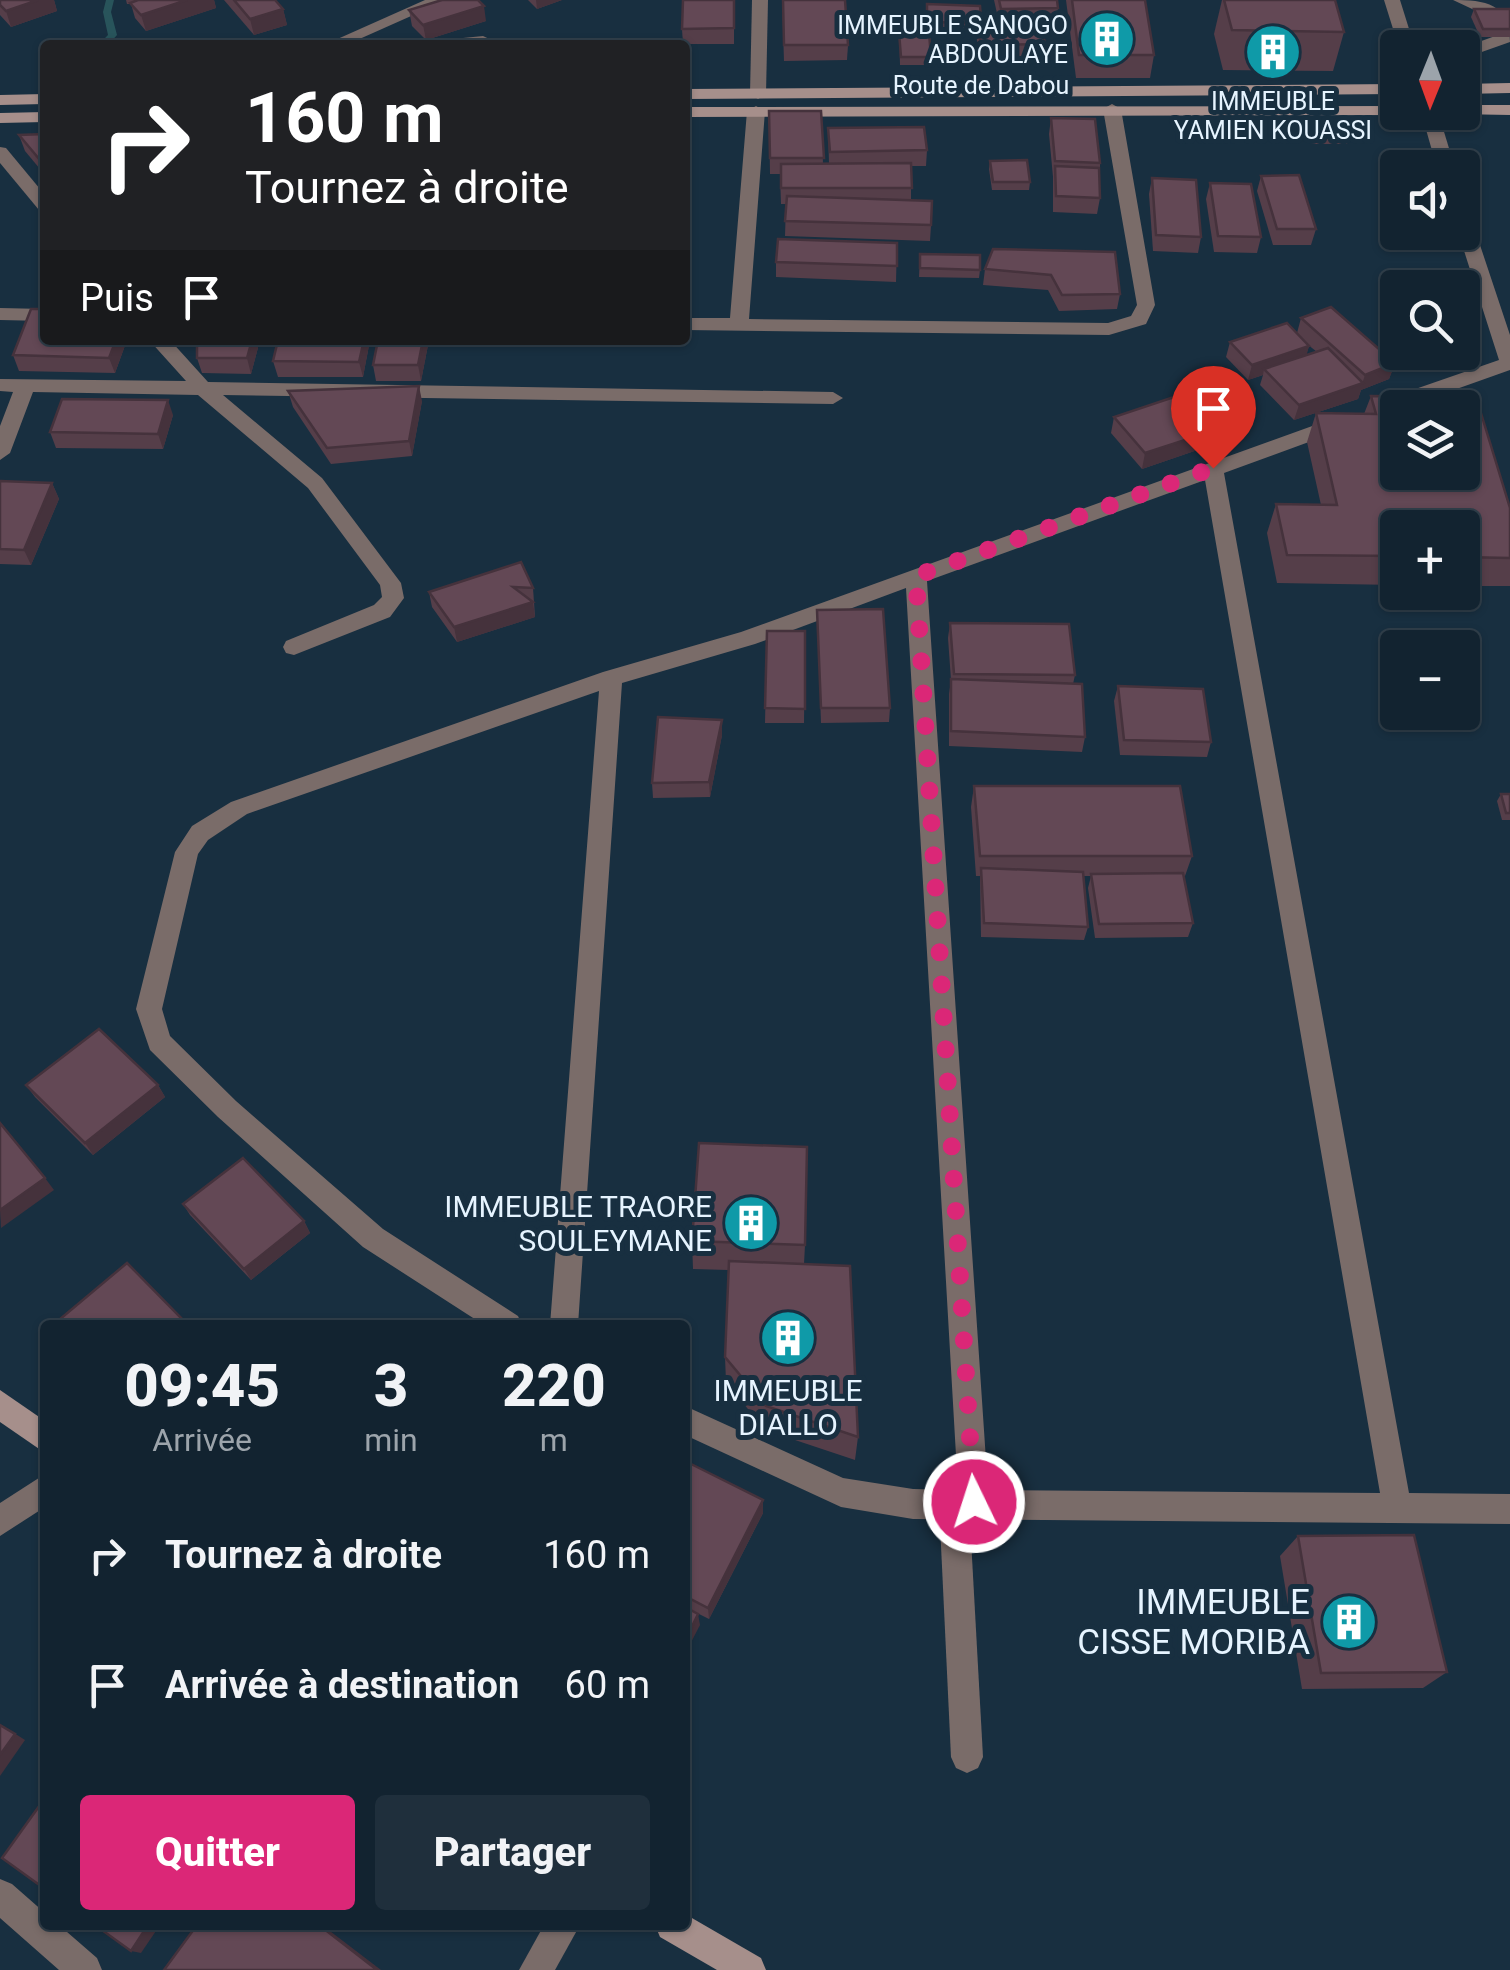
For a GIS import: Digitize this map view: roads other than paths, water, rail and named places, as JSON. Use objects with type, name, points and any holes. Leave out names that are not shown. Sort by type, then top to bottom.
[{"type":"street","points":[[344,40],[439,0]]},
{"type":"street","points":[[739,324],[757,103],[760,0]]},
{"type":"street","points":[[1392,0],[1401,30]]},
{"type":"street","points":[[1461,0],[1492,9],[1500,16],[1508,37],[1480,47]]},
{"type":"street","points":[[1480,89],[1510,88]]},
{"type":"street","name":"Route de Dabou","points":[[690,111],[757,103],[1380,90]]},
{"type":"street","name":"Route de Dabou","points":[[690,95],[757,103],[1380,110]]},
{"type":"street","points":[[0,100],[40,99]]},
{"type":"street","points":[[690,324],[1109,328],[1139,320],[1146,305],[1112,109]]},
{"type":"street","points":[[1480,110],[1510,110]]},
{"type":"street","points":[[0,118],[40,117]]},
{"type":"street","points":[[0,152],[40,200]]},
{"type":"street","points":[[500,1320],[373,1238],[226,1108],[159,1042],[149,1010],[187,852],[200,832],[239,808],[611,678],[747,638],[1510,363],[1473,250]]},
{"type":"street","points":[[0,314],[40,315]]},
{"type":"street","points":[[163,345],[202,388],[315,483],[390,584],[393,598],[382,611],[294,647]]},
{"type":"street","points":[[0,386],[834,398]]},
{"type":"street","points":[[0,453],[25,386]]},
{"type":"street","points":[[1213,468],[1397,1507]]},
{"type":"street","points":[[916,576],[964,1503],[967,1757]]},
{"type":"street","points":[[564,1320],[611,678]]},
{"type":"street","points":[[0,1404],[40,1435]]},
{"type":"street","points":[[690,1422],[841,1492],[914,1504],[1510,1509]]},
{"type":"street","points":[[0,1521],[40,1493]]},
{"type":"street","points":[[0,1896],[84,1970]]},
{"type":"street","points":[[536,1970],[560,1930]]},
{"type":"street","points":[[681,1930],[749,1970]]},
{"type":"waterway","points":[[108,40],[113,35],[107,12],[110,0]]},
{"type":"place","name":"IMMEUBLE SANOGO ABDOULAYE","points":[[1107,39]]},
{"type":"place","name":"IMMEUBLE YAMIEN KOUASSI","points":[[1273,52]]},
{"type":"place","name":"IMMEUBLE TRAORE SOULEYMANE","points":[[751,1223]]},
{"type":"place","name":"IMMEUBLE DIALLO","points":[[788,1338]]},
{"type":"place","name":"IMMEUBLE CISSE MORIBA","points":[[1349,1622]]}]
